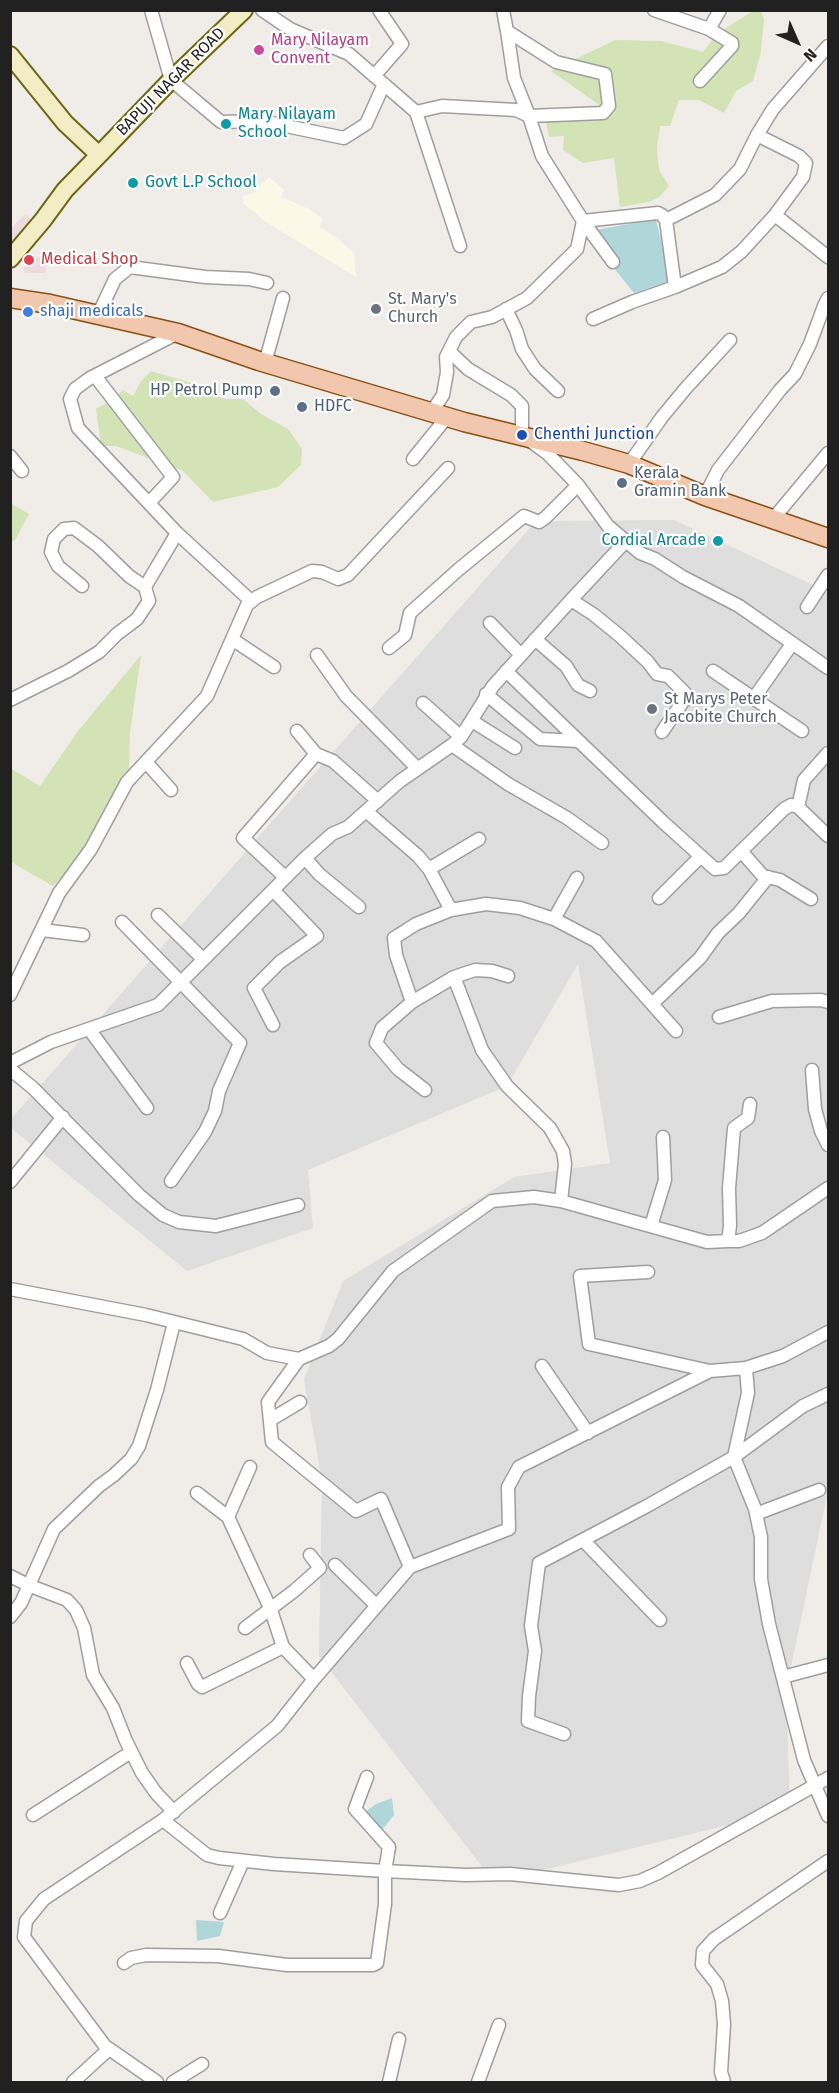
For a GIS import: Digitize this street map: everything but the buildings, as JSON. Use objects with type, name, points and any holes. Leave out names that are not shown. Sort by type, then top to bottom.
[{"type":"main road","points":[[12,299],[178,333],[265,363],[439,415],[629,464],[705,496],[828,538]]},
{"type":"street","points":[[151,10],[171,80],[221,122],[262,121],[344,138],[366,124],[384,84]]},
{"type":"street","name":"BAPUJI NAGAR ROAD","points":[[10,259],[65,190],[171,80],[244,10]]},
{"type":"street","points":[[262,10],[290,29],[349,54],[416,112],[460,246]]},
{"type":"street","points":[[374,76],[402,44],[379,10]]},
{"type":"street","points":[[504,10],[514,78],[530,116],[542,156],[583,221],[613,262]]},
{"type":"street","points":[[654,10],[710,29],[732,43],[732,46],[700,81]]},
{"type":"street","points":[[710,29],[720,10]]},
{"type":"street","points":[[416,112],[442,106],[516,110],[530,116],[603,113],[609,106],[605,74],[556,62],[507,31]]},
{"type":"street","points":[[666,220],[715,195],[740,169],[773,108],[828,46]]},
{"type":"street","points":[[10,55],[65,123],[99,155]]},
{"type":"street","points":[[594,319],[722,267],[741,252],[775,215],[802,177],[806,163],[799,156],[758,135]]},
{"type":"street","points":[[583,221],[658,213],[666,220],[675,287]]},
{"type":"street","points":[[775,215],[828,257]]},
{"type":"street","points":[[413,459],[439,415],[447,372],[446,357],[456,338],[471,322],[492,317],[527,298],[577,249],[583,221]]},
{"type":"street","points":[[98,315],[115,279],[130,267],[205,277],[249,279],[267,284]]},
{"type":"street","points":[[265,363],[283,298]]},
{"type":"street","points":[[705,496],[718,470],[795,374],[810,344],[828,298]]},
{"type":"street","points":[[506,309],[522,349],[536,369],[558,391]]},
{"type":"street","points":[[178,333],[95,376],[75,389],[70,399],[78,428],[177,533],[251,601]]},
{"type":"street","points":[[629,464],[668,410],[730,340]]},
{"type":"street","points":[[449,351],[468,369],[511,395],[522,406],[522,435],[548,454],[578,485],[608,526],[640,554],[655,559],[683,577],[739,606],[828,668]]},
{"type":"street","points":[[95,376],[173,477],[149,503]]},
{"type":"street","points":[[773,519],[828,453]]},
{"type":"street","points":[[10,456],[22,471]]},
{"type":"street","points":[[10,995],[59,893],[91,849],[127,782],[207,696],[247,605],[312,571],[337,578],[348,575],[448,468]]},
{"type":"street","points":[[389,648],[405,635],[410,613],[458,570],[524,516],[539,522],[545,518],[578,485]]},
{"type":"street","points":[[10,700],[68,671],[99,652],[137,619],[149,601],[145,587],[129,576],[98,546],[74,528],[64,529],[54,539],[51,552],[58,566],[82,586]]},
{"type":"street","points":[[145,587],[177,533]]},
{"type":"street","points":[[10,1063],[51,1042],[158,1005],[285,877],[332,834],[348,827],[400,781],[456,741],[472,721],[486,694],[626,541]]},
{"type":"street","points":[[807,607],[828,575]]},
{"type":"street","points":[[570,600],[593,614],[648,662],[657,674],[668,676],[685,693],[684,700],[662,732]]},
{"type":"street","points":[[490,623],[521,655]]},
{"type":"street","points":[[232,639],[274,667]]},
{"type":"street","points":[[535,639],[566,666],[578,685],[590,691]]},
{"type":"street","points":[[754,698],[792,644]]},
{"type":"street","points":[[317,655],[346,696],[417,768]]},
{"type":"street","points":[[506,671],[715,869],[724,868],[790,805],[798,807],[828,836]]},
{"type":"street","points":[[713,671],[802,731]]},
{"type":"street","points":[[486,694],[540,739],[578,741]]},
{"type":"street","points":[[423,703],[456,741],[508,784],[567,818],[602,843]]},
{"type":"street","points":[[472,721],[515,748]]},
{"type":"street","points":[[297,731],[316,754],[333,761],[378,801]]},
{"type":"street","points":[[798,807],[804,780],[828,753]]},
{"type":"street","points":[[285,877],[243,838],[316,754]]},
{"type":"street","points":[[146,762],[171,790]]},
{"type":"street","points":[[366,811],[398,837],[429,869],[451,910]]},
{"type":"street","points":[[429,869],[479,839]]},
{"type":"street","points":[[741,851],[763,876],[780,880],[811,899]]},
{"type":"street","points":[[659,898],[701,856]]},
{"type":"street","points":[[305,858],[319,874],[359,906]]},
{"type":"street","points":[[652,1004],[700,957],[718,933],[739,913],[768,877]]},
{"type":"street","points":[[554,919],[577,878]]},
{"type":"street","points":[[273,890],[318,936],[280,962],[254,988],[273,1025]]},
{"type":"street","points":[[412,1002],[396,956],[394,938],[416,924],[451,910],[486,904],[520,908],[554,919],[596,941],[676,1031]]},
{"type":"street","points":[[158,915],[203,959]]},
{"type":"street","points":[[122,922],[240,1043],[219,1091],[215,1111],[205,1132],[171,1181]]},
{"type":"street","points":[[42,930],[83,935]]},
{"type":"street","points":[[425,1090],[398,1069],[376,1043],[382,1028],[412,1002],[454,977],[475,970],[492,971],[508,976]]},
{"type":"street","points":[[454,977],[483,1050],[507,1086],[550,1128],[563,1151],[565,1164],[561,1201]]},
{"type":"street","points":[[719,1017],[772,1001],[821,1000],[828,1002]]},
{"type":"street","points":[[89,1029],[147,1108]]},
{"type":"street","points":[[10,1069],[63,1117],[139,1195],[163,1215],[179,1222],[216,1226],[298,1205]]},
{"type":"street","points":[[812,1070],[815,1108],[821,1131],[828,1145]]},
{"type":"street","points":[[728,1241],[729,1188],[734,1128],[748,1118],[750,1104]]},
{"type":"street","points":[[10,1182],[63,1117]]},
{"type":"street","points":[[651,1226],[665,1180],[663,1137]]},
{"type":"street","points":[[410,1568],[381,1500],[356,1511],[272,1442],[268,1402],[298,1359],[338,1340],[393,1271],[492,1202],[534,1197],[561,1201],[707,1242],[739,1241],[762,1233],[828,1188]]},
{"type":"street","points":[[648,1272],[580,1276],[589,1344],[710,1371],[746,1368],[783,1356],[828,1332]]},
{"type":"street","points":[[10,1289],[146,1315],[243,1339],[267,1353],[298,1359]]},
{"type":"street","points":[[10,1617],[21,1603],[54,1529],[131,1459],[139,1446],[174,1323]]},
{"type":"street","points":[[542,1366],[588,1432]]},
{"type":"street","points":[[746,1368],[748,1393],[734,1457],[756,1514],[761,1537],[761,1579],[769,1624],[804,1760],[828,1816]]},
{"type":"street","points":[[150,2080],[109,2049],[24,1937],[26,1921],[44,1899],[174,1812],[277,1726],[314,1679],[410,1568],[509,1529],[508,1487],[519,1467],[710,1371]]},
{"type":"street","points":[[564,1734],[528,1721],[529,1696],[536,1651],[531,1626],[539,1563],[734,1457],[803,1406],[828,1394]]},
{"type":"street","points":[[270,1420],[300,1402]]},
{"type":"street","points":[[228,1517],[250,1467]]},
{"type":"street","points":[[756,1514],[819,1491]]},
{"type":"street","points":[[197,1493],[228,1517],[271,1610],[283,1647],[314,1679]]},
{"type":"street","points":[[584,1540],[660,1620]]},
{"type":"street","points":[[245,1628],[271,1610],[320,1568],[310,1555]]},
{"type":"street","points":[[335,1565],[377,1606]]},
{"type":"street","points":[[10,1576],[67,1600],[76,1610],[84,1628],[93,1675],[113,1708],[131,1752],[156,1793],[174,1812]]},
{"type":"street","points":[[187,1663],[198,1684],[202,1687],[283,1647]]},
{"type":"street","points":[[783,1677],[828,1665]]},
{"type":"street","points":[[33,1815],[131,1752]]},
{"type":"street","points":[[131,1959],[218,1956],[287,1965],[375,1964],[378,1962],[389,1847],[355,1809],[367,1777]]},
{"type":"street","points":[[163,1820],[207,1855],[243,1861],[465,1875],[510,1874],[619,1885],[630,1884],[658,1873],[828,1778]]},
{"type":"street","points":[[220,1913],[243,1861]]},
{"type":"street","points":[[724,2082],[721,2072],[724,2024],[722,2001],[717,1984],[702,1965],[703,1951],[714,1939],[828,1861]]},
{"type":"street","points":[[478,2082],[499,2025]]},
{"type":"street","points":[[389,2082],[399,2039]]},
{"type":"street","points":[[73,2082],[109,2049]]},
{"type":"street","points":[[173,2082],[202,2064]]},
{"type":"shaded area","points":[[269,177],[284,190],[281,197],[309,209],[323,219],[319,227],[335,236],[354,253],[356,277],[266,222],[243,203],[243,196],[253,193]]},
{"type":"shaded area","points":[[26,214],[34,224],[11,248],[10,228]]},
{"type":"shaded area","points":[[36,256],[47,263],[45,273],[25,273],[23,268],[29,260]]},
{"type":"shaded area","points":[[674,520],[828,592],[828,1491],[786,1690],[790,1810],[494,1882],[319,1656],[322,1482],[304,1379],[343,1281],[514,1177],[610,1163],[578,964],[507,1086],[308,1170],[313,1228],[187,1271],[11,1128],[11,1119],[536,521]]},
{"type":"green space","points":[[753,11],[761,11],[764,19],[761,52],[753,81],[736,91],[724,113],[699,100],[679,100],[670,126],[660,126],[657,148],[659,170],[669,186],[659,197],[649,202],[620,207],[614,158],[583,163],[563,150],[564,136],[549,137],[546,122],[612,114],[551,71],[615,40],[661,41],[703,52],[718,33]]},
{"type":"green space","points":[[151,371],[192,383],[203,391],[226,399],[243,399],[261,414],[288,429],[302,449],[301,465],[278,487],[213,502],[183,471],[116,446],[101,446],[96,409],[115,398],[123,390],[133,396],[141,381]]},
{"type":"green space","points":[[10,503],[29,514],[15,540],[11,542]]},
{"type":"green space","points":[[141,655],[130,733],[129,769],[120,786],[115,822],[53,886],[11,862],[10,768],[40,786],[78,731]]},
{"type":"water","points":[[656,219],[670,281],[634,293],[585,232]]},
{"type":"water","points":[[392,1798],[394,1815],[382,1830],[358,1817],[376,1804]]},
{"type":"water","points":[[196,1920],[224,1922],[220,1936],[197,1941]]},
{"type":"place","name":"Mary Nilayam Convent","points":[[259,50]]},
{"type":"place","name":"Mary Nilayam School","points":[[226,124]]},
{"type":"place","name":"Govt L.P School","points":[[133,183]]},
{"type":"place","name":"Medical Shop","points":[[29,260]]},
{"type":"place","name":"St. Mary's Church","points":[[376,309]]},
{"type":"place","name":"shaji medicals","points":[[28,312]]},
{"type":"place","name":"HP Petrol Pump","points":[[275,391]]},
{"type":"place","name":"HDFC","points":[[302,407]]},
{"type":"place","name":"Chenthi Junction","points":[[522,435]]},
{"type":"place","name":"Kerala Gramin Bank","points":[[622,483]]},
{"type":"place","name":"Cordial Arcade","points":[[718,541]]},
{"type":"place","name":"St Marys Peter Jacobite Church","points":[[652,709]]}]
